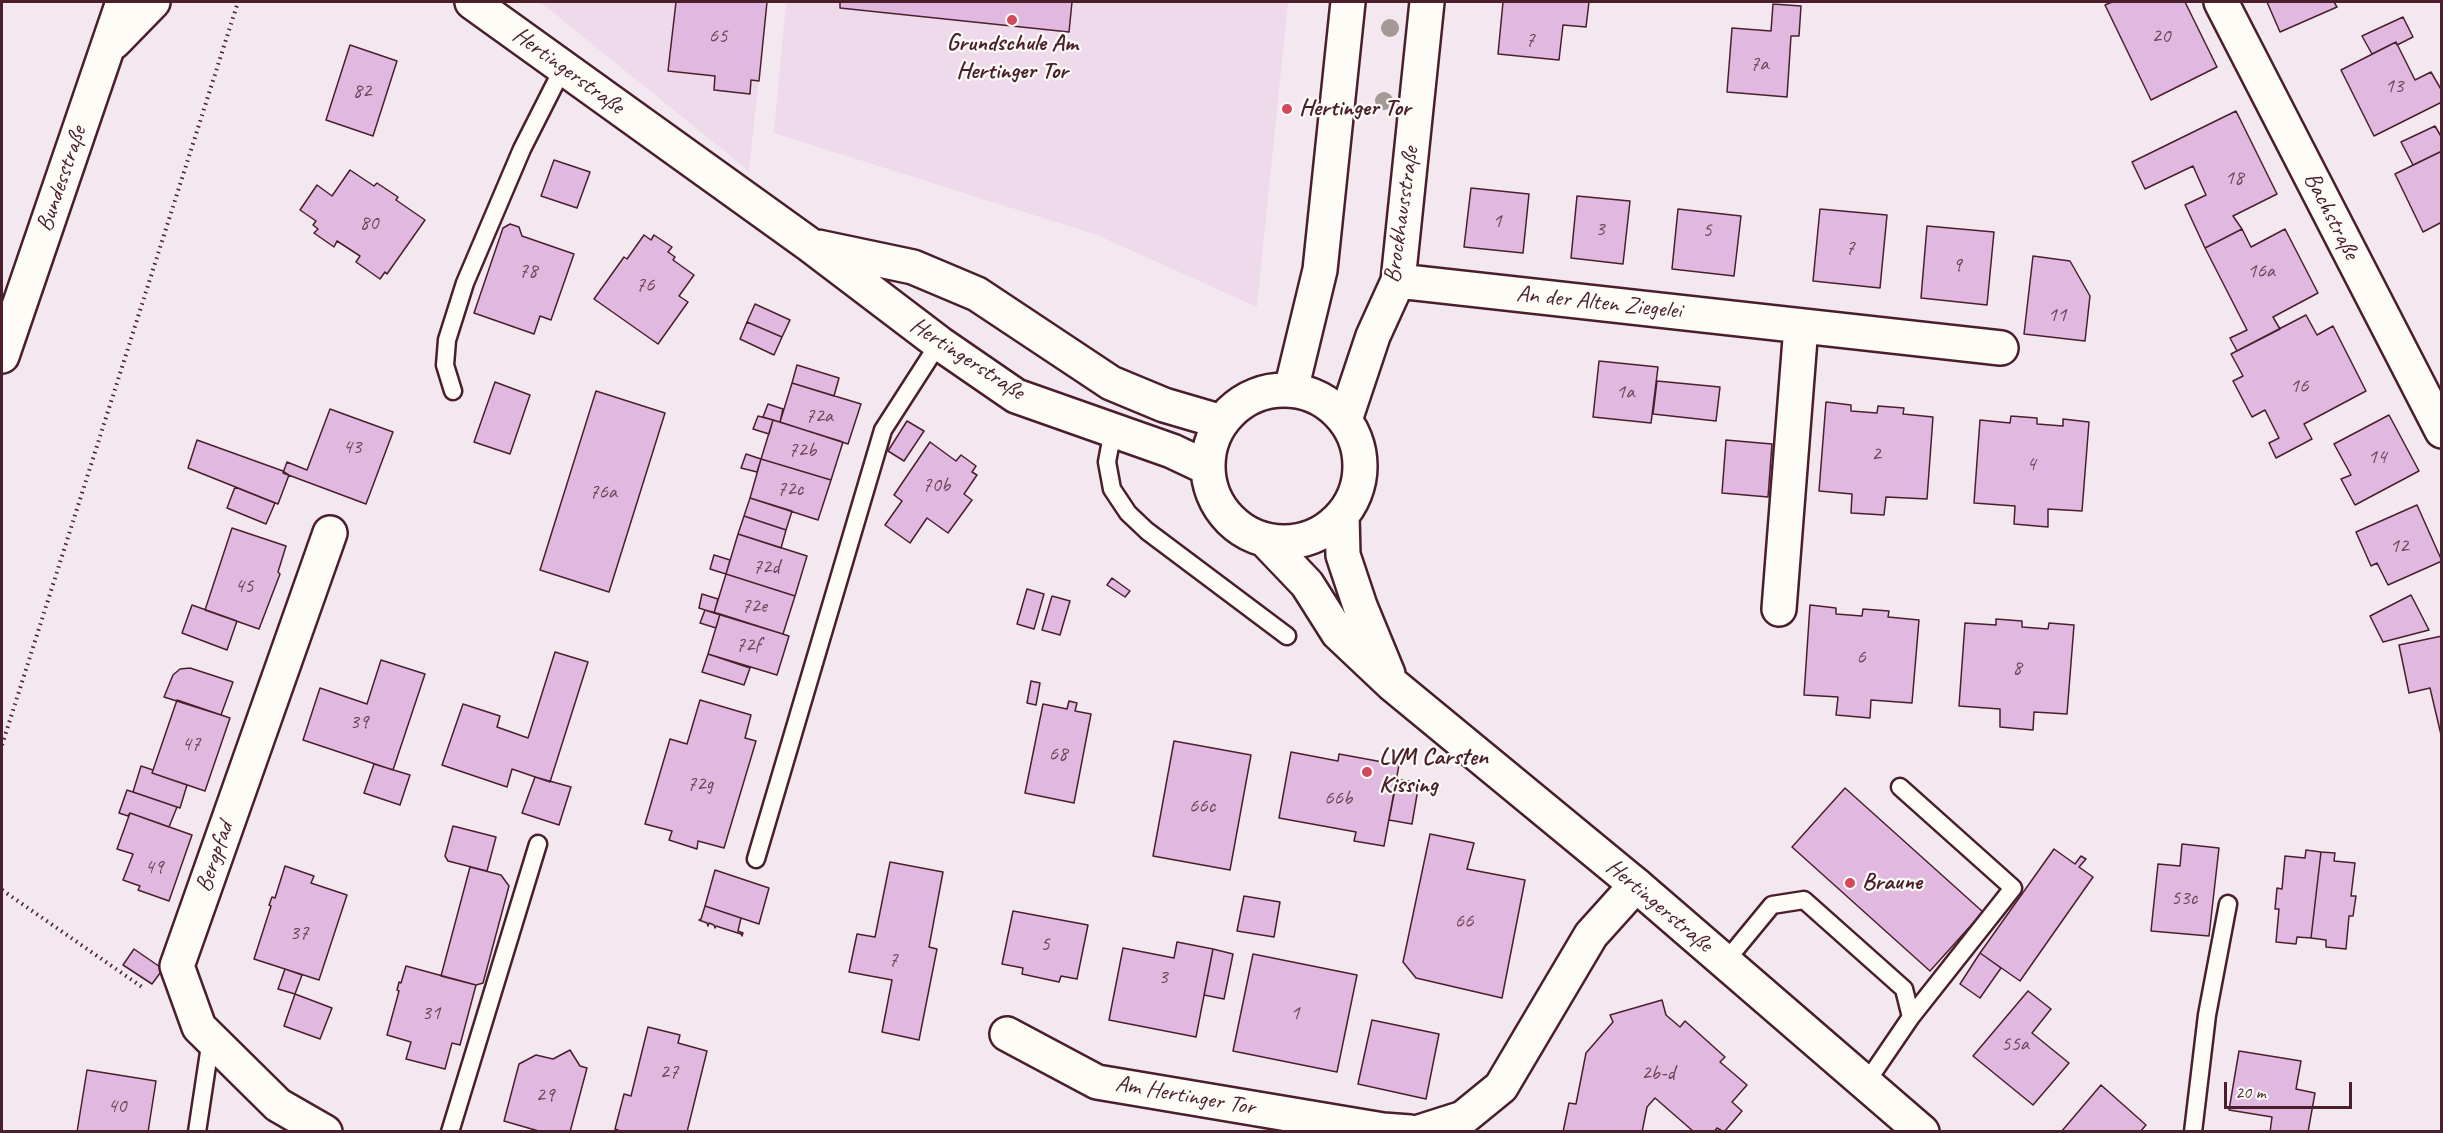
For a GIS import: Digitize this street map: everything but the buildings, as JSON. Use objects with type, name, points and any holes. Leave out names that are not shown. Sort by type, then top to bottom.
[{"type":"street","points":[[105,52],[107,2]]},
{"type":"street","name":"Bundesstraße","points":[[2,356],[123,2]]},
{"type":"street","points":[[105,52],[153,2]]},
{"type":"street","name":"Hertingerstraße","points":[[472,2],[810,245],[939,344],[1016,396],[1172,451],[1209,468]]},
{"type":"street","points":[[1291,390],[1320,270],[1348,2]]},
{"type":"street","name":"Brockhausstraße","points":[[1345,420],[1373,336],[1398,281],[1427,2]]},
{"type":"street","name":"Bachstraße","points":[[2221,2],[2442,431]]},
{"type":"street","name":"Hertingerstraße","points":[[810,245],[912,267],[977,294],[1111,383],[1164,405],[1222,422]]},
{"type":"street","name":"An der Alten Ziegelei","points":[[1398,281],[2001,348]]},
{"type":"street","points":[[1779,609],[1801,326]]},
{"type":"street","name":"Hertingerstraße","points":[[1291,390],[1306,393],[1325,402],[1345,420],[1357,442],[1360,468],[1356,493],[1331,527],[1307,539],[1291,542],[1265,540],[1244,531],[1225,513],[1213,494],[1209,468],[1211,446],[1222,422],[1237,407],[1260,394],[1291,390]]},
{"type":"street","name":"Hertingerstraße","points":[[1342,515],[1343,555],[1360,606],[1392,684]]},
{"type":"street","name":"Bergpfad","points":[[325,1131],[278,1105],[199,1027],[177,966],[330,533]]},
{"type":"street","name":"Hertingerstraße","points":[[1265,540],[1307,584],[1338,633],[1392,684],[1636,885],[1923,1131]]},
{"type":"street","points":[[1419,1131],[1463,1118],[1501,1087],[1591,934],[1636,885]]},
{"type":"street","name":"Am Hertinger Tor","points":[[1007,1034],[1097,1082],[1383,1130],[1410,1131]]},
{"type":"lane","points":[[453,391],[445,365],[447,340],[465,283],[522,149],[563,69]]},
{"type":"lane","points":[[756,859],[883,430],[939,344]]},
{"type":"lane","points":[[1113,430],[1107,462],[1112,489],[1128,513],[1287,636]]},
{"type":"lane","points":[[1866,1083],[1911,1017],[2013,888],[1900,787]]},
{"type":"lane","points":[[450,1131],[538,844]]},
{"type":"lane","points":[[1725,962],[1772,905],[1804,900],[1904,989],[1911,1017]]},
{"type":"lane","points":[[2193,1131],[2207,1015],[2228,904]]},
{"type":"lane","points":[[197,1131],[211,1039]]},
{"type":"path","points":[[2,745],[237,2]]},
{"type":"path","points":[[2,890],[143,988]]},
{"type":"shaded area","points":[[540,2],[767,2],[749,171]]},
{"type":"shaded area","points":[[786,2],[1288,2],[1257,307],[1097,235],[774,133]]},
{"type":"place","name":"Grundschule Am Hertinger Tor","points":[[1012,20]]},
{"type":"place","name":"Hertinger Tor","points":[[1287,109]]},
{"type":"place","name":"LVM Carsten Kissing","points":[[1367,772]]},
{"type":"place","name":"Braune","points":[[1850,883]]}]
